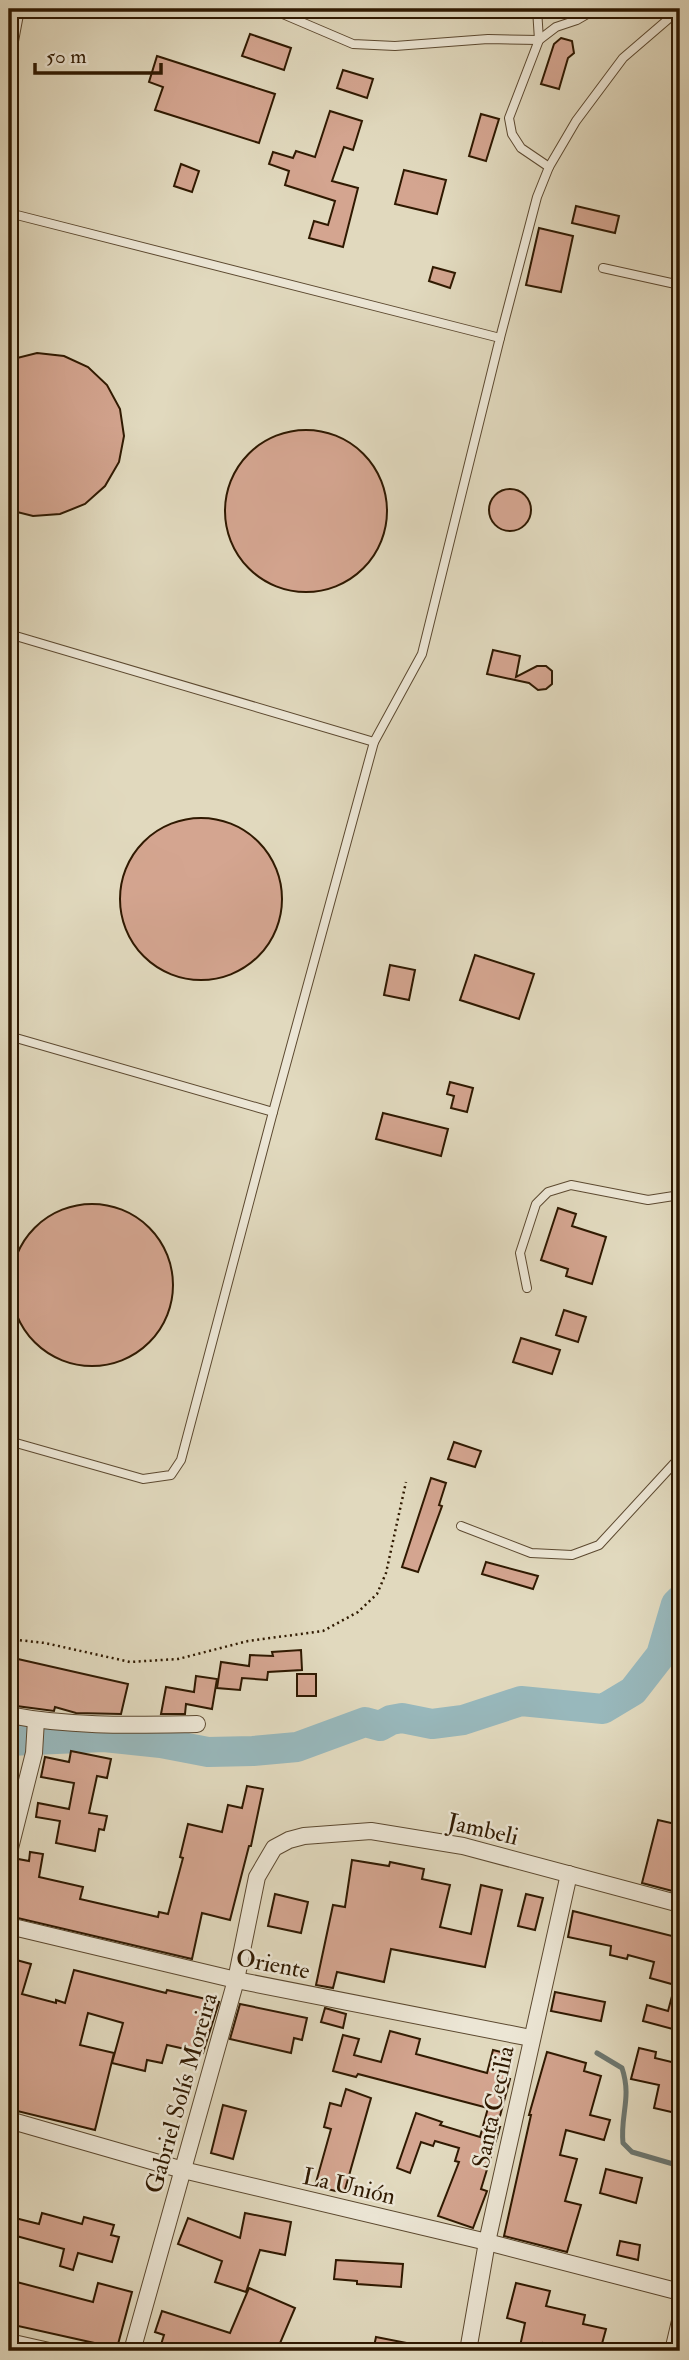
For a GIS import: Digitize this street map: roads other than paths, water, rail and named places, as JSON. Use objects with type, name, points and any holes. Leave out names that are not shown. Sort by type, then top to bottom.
[{"type":"street","points":[[9,1715],[35,1726],[197,1724]]},
{"type":"street","points":[[9,1852],[34,1753],[35,1726]]},
{"type":"street","name":"Jambeli","points":[[274,1848],[304,1836],[371,1831],[463,1846],[680,1904]]},
{"type":"street","name":"Gabriel Solís Moreira","points":[[132,2351],[236,1980],[257,1877],[274,1848]]},
{"type":"street","name":"Santa Cecilia","points":[[468,2351],[487,2242],[569,1874]]},
{"type":"street","name":"Oriente","points":[[9,1926],[236,1980],[531,2038]]},
{"type":"street","name":"La Unión","points":[[9,2120],[183,2170],[487,2242],[680,2292]]},
{"type":"street","points":[[673,2351],[680,2321]]},
{"type":"street","points":[[9,2342],[49,2351]]},
{"type":"lane","points":[[9,68],[20,9]]},
{"type":"lane","points":[[271,9],[353,44],[395,47],[488,39],[539,40],[556,27],[577,20],[596,9]]},
{"type":"lane","points":[[537,9],[539,40],[509,118],[512,134],[521,148],[549,167]]},
{"type":"lane","points":[[9,1441],[143,1479],[171,1475],[181,1460],[374,742],[422,654],[537,197],[549,167],[576,121],[623,58],[680,9]]},
{"type":"lane","points":[[9,212],[500,338]]},
{"type":"lane","points":[[603,268],[680,285]]},
{"type":"lane","points":[[9,634],[374,742]]},
{"type":"lane","points":[[9,1036],[273,1112]]},
{"type":"lane","points":[[527,1287],[520,1252],[536,1204],[548,1192],[571,1185],[648,1200],[680,1195]]},
{"type":"lane","points":[[461,1526],[531,1553],[572,1556],[598,1545],[680,1457]]},
{"type":"waterway","points":[[9,1741],[104,1737],[161,1743],[208,1752],[253,1751],[297,1747],[365,1722],[380,1726],[402,1718],[432,1724],[463,1720],[521,1701],[603,1709],[633,1691],[661,1655],[676,1604],[680,1600]]},
{"type":"waterway","points":[[597,2053],[622,2068],[626,2088],[623,2143],[632,2152],[680,2166]]}]
